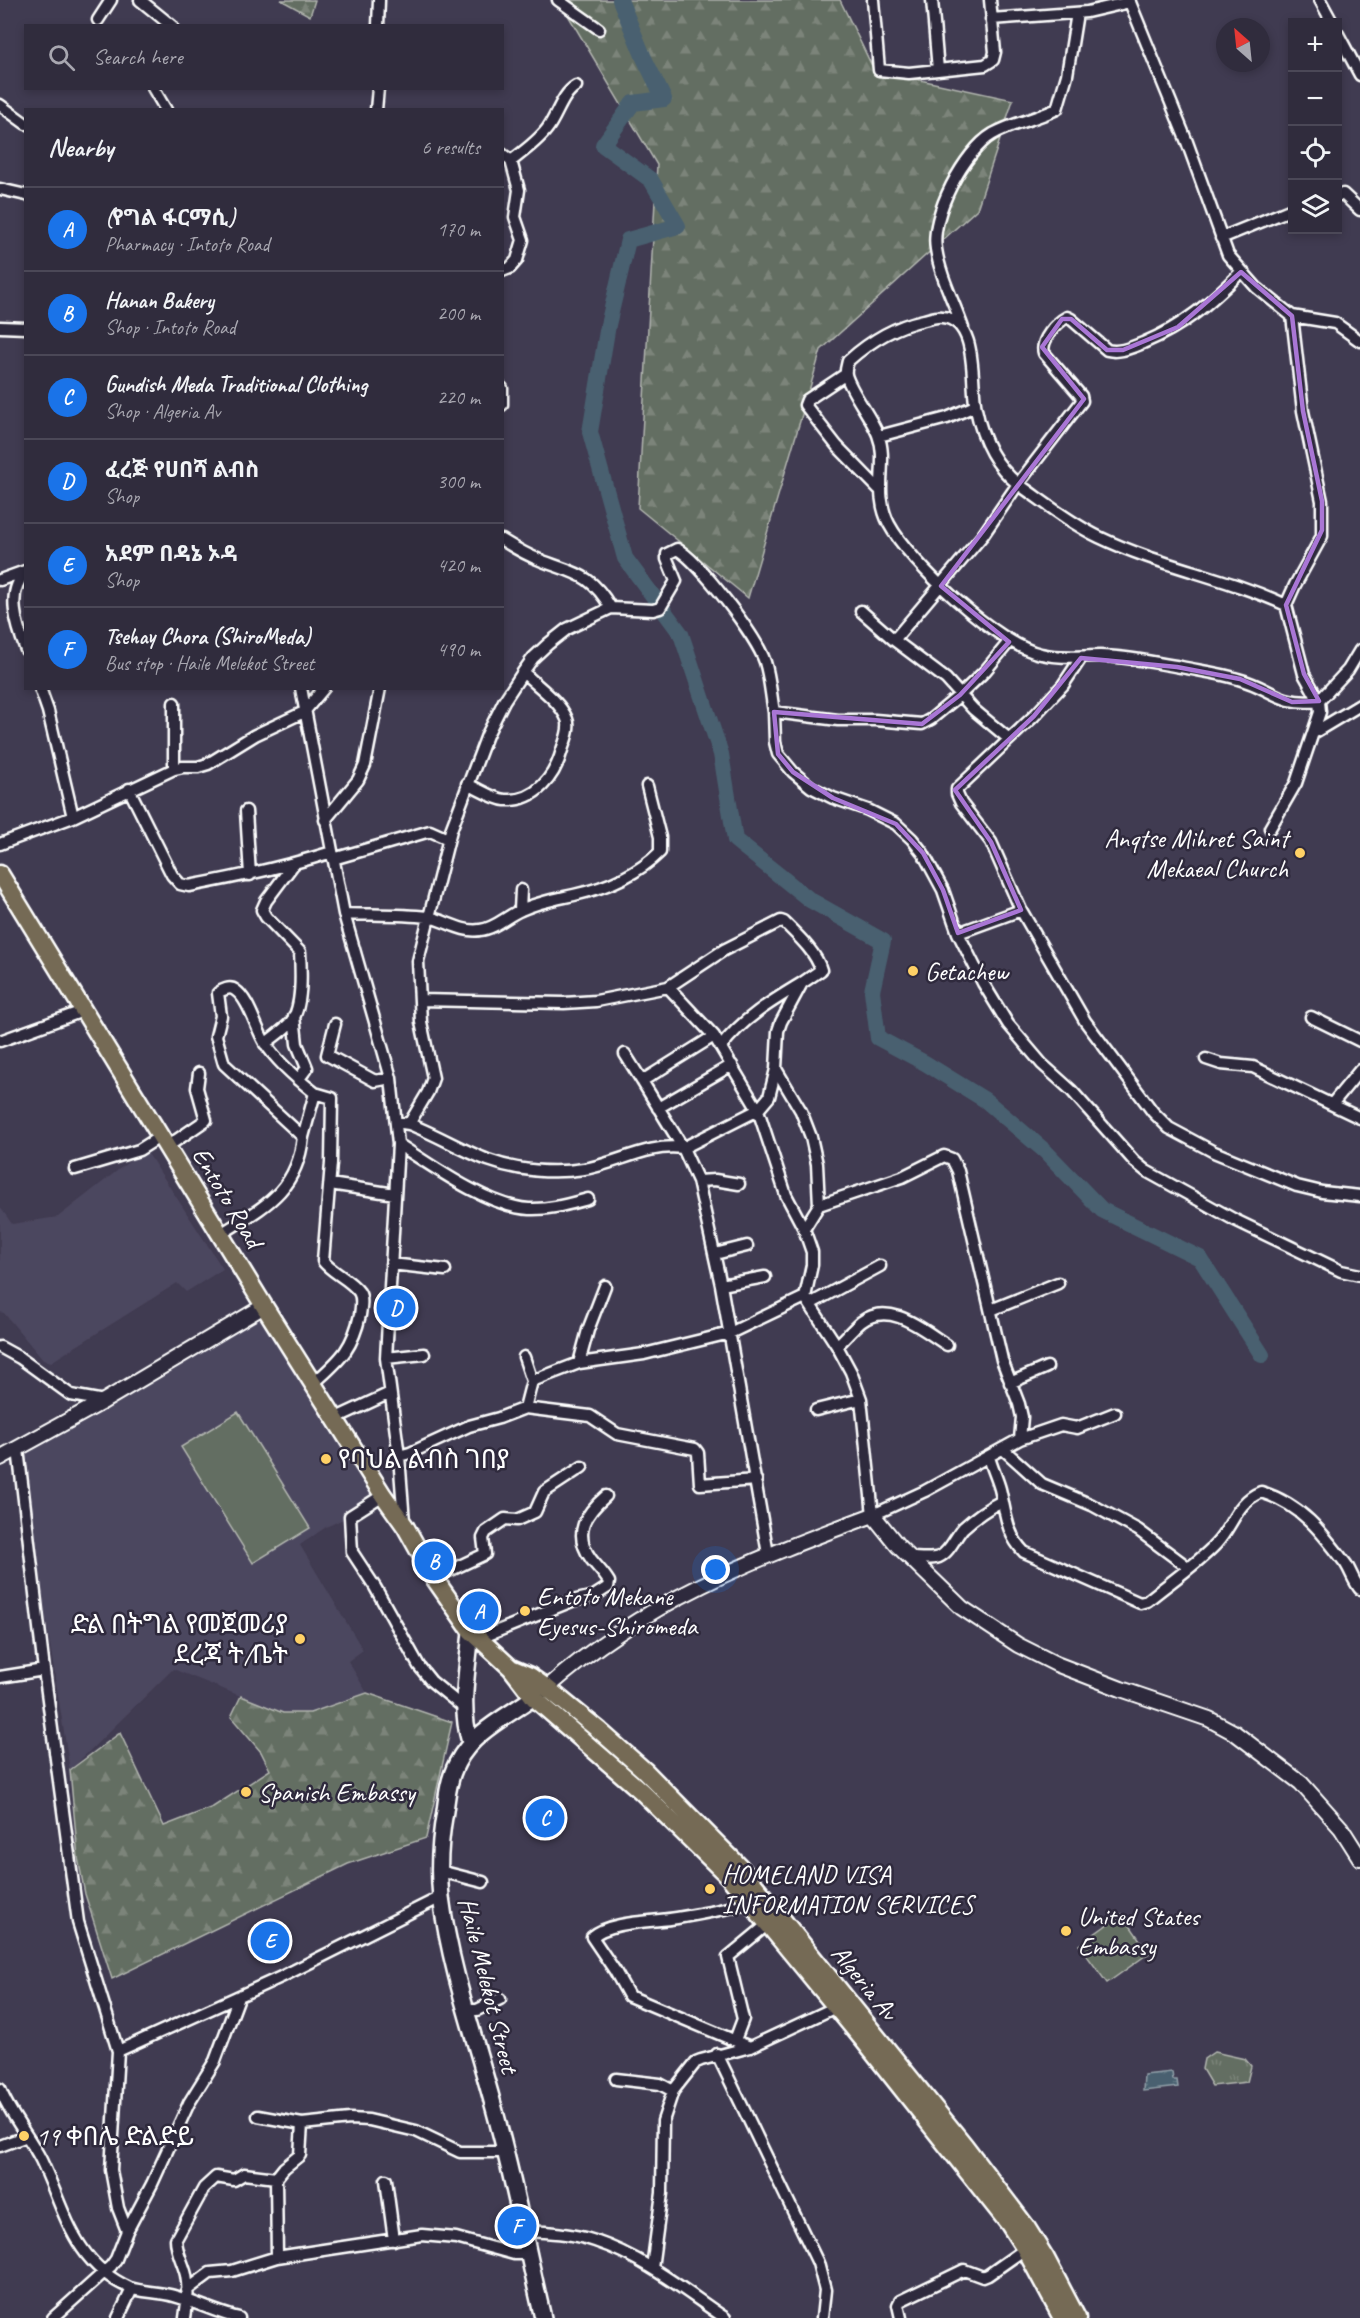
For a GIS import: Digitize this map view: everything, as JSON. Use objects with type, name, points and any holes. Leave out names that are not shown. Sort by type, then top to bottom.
[{"type":"main road","name":"Entoto Road","points":[[0,873],[264,1306],[405,1526],[434,1578],[474,1635],[540,1693]]},
{"type":"main road","points":[[470,1742],[464,1708],[474,1635]]},
{"type":"main road","name":"Haile Melekot Street","points":[[540,1693],[470,1742],[457,1762],[447,1794],[441,1831],[440,1871],[441,1897],[454,1966],[506,2152],[543,2318]]},
{"type":"main road","name":"Algeria Av","points":[[540,1693],[729,1877],[978,2184],[1025,2249],[1062,2318]]},
{"type":"main road","name":"Algeria Av","points":[[540,1693],[644,1770],[740,1867],[965,2146],[1025,2225],[1045,2257],[1077,2318]]},
{"type":"street","points":[[98,20],[111,0]]},
{"type":"street","points":[[140,0],[170,24]]},
{"type":"street","points":[[378,24],[379,0]]},
{"type":"street","points":[[558,0],[599,29]]},
{"type":"street","points":[[873,0],[879,70],[909,73],[985,65],[993,60],[995,52],[990,0]]},
{"type":"street","points":[[932,0],[938,70]]},
{"type":"street","points":[[1085,0],[1068,75],[1057,109],[1021,121],[991,136],[974,151],[951,187],[940,216],[935,248],[974,366],[975,406],[982,435],[994,460],[1004,473],[1098,536],[1211,578],[1254,590],[1286,605]]},
{"type":"street","points":[[1320,0],[1330,18]]},
{"type":"street","points":[[992,19],[1082,12],[1130,1],[1228,255],[1241,272],[1292,316],[1335,323],[1360,341]]},
{"type":"street","points":[[1342,41],[1360,75]]},
{"type":"street","points":[[504,270],[510,268],[517,260],[523,240],[515,218],[519,190],[507,158],[536,142],[548,128],[566,95],[576,86]]},
{"type":"street","points":[[154,90],[165,108]]},
{"type":"street","points":[[376,108],[378,90]]},
{"type":"street","points":[[0,105],[24,123]]},
{"type":"street","points":[[0,189],[24,195]]},
{"type":"street","points":[[1342,194],[1360,210]]},
{"type":"street","points":[[1221,238],[1288,211]]},
{"type":"street","points":[[894,640],[983,535],[1018,484],[1082,401],[1081,396],[1044,353],[1042,347],[1044,341],[1062,320],[1067,317],[1071,319],[1107,350],[1124,350],[1178,327],[1210,303],[1241,272]]},
{"type":"street","points":[[1270,828],[1296,783],[1320,712],[1320,701],[1304,674],[1286,605],[1322,536],[1322,501],[1303,411],[1292,316]]},
{"type":"street","points":[[964,331],[954,321],[942,317],[912,323],[868,343],[848,362],[846,374],[879,436],[882,455],[879,489],[889,524],[941,586],[1009,642],[1040,654],[1081,658],[1110,657],[1240,679],[1292,702],[1320,701],[1348,670],[1360,650]]},
{"type":"street","points":[[0,327],[24,328]]},
{"type":"street","points":[[846,374],[813,395],[805,405],[837,446],[879,489]]},
{"type":"street","points":[[879,436],[947,418],[975,406]]},
{"type":"street","points":[[504,541],[524,554],[577,573],[602,592],[611,608]]},
{"type":"street","points":[[409,1124],[428,1092],[433,1078],[421,1022],[418,961],[448,839],[487,735],[504,702],[533,658],[567,629],[611,608],[652,610],[660,608],[676,581],[667,554],[677,549],[686,555],[726,601],[756,641],[765,663],[774,712],[775,742],[778,754],[812,787],[896,824],[912,839],[923,853],[944,890],[958,933],[983,982],[1018,1038],[1146,1172],[1233,1219],[1341,1271],[1360,1275]]},
{"type":"street","points":[[0,579],[24,573]]},
{"type":"street","points":[[24,574],[18,580],[14,597],[24,645]]},
{"type":"street","points":[[861,611],[946,680],[973,710],[1009,739]]},
{"type":"street","points":[[774,712],[838,720],[875,720],[914,724],[931,719],[985,671],[1009,642]]},
{"type":"street","points":[[1081,658],[1056,693],[1034,717],[960,785],[957,794],[961,803],[991,842],[1022,910],[1085,1021],[1153,1112],[1169,1128],[1214,1152],[1297,1186],[1322,1192],[1360,1196]]},
{"type":"street","points":[[467,784],[498,798],[515,800],[543,786],[558,766],[569,726],[567,719],[561,708],[523,672]]},
{"type":"street","points":[[41,690],[48,711],[73,817]]},
{"type":"street","points":[[301,690],[344,914],[391,1078],[398,1144],[386,1358],[399,1456],[405,1526]]},
{"type":"street","points":[[0,844],[73,817],[174,769],[208,764],[255,735],[304,712],[322,690]]},
{"type":"street","points":[[325,820],[358,780],[365,765],[380,690]]},
{"type":"street","points":[[174,704],[174,769]]},
{"type":"street","points":[[1315,732],[1360,705]]},
{"type":"street","points":[[344,914],[430,918],[447,925],[480,930],[493,926],[520,910],[617,881],[660,852],[660,837],[646,786]]},
{"type":"street","points":[[129,789],[172,875],[180,884],[189,886],[250,875],[430,831],[448,839]]},
{"type":"street","points":[[246,811],[250,875]]},
{"type":"street","points":[[294,864],[266,901],[262,910],[300,952],[301,990],[294,1017],[297,1044],[307,1068],[298,1080]]},
{"type":"street","points":[[520,910],[521,890]]},
{"type":"street","points":[[958,933],[1022,910]]},
{"type":"street","points":[[420,1000],[564,1003],[596,1001],[668,987],[724,950],[781,921],[784,922],[819,964],[819,972],[766,1005],[730,1035],[721,1047]]},
{"type":"street","points":[[396,1122],[434,1133],[487,1160],[515,1168],[562,1171],[586,1169],[668,1146],[682,1148],[758,1110],[769,1097],[776,1069],[778,1031],[802,983]]},
{"type":"street","points":[[668,987],[714,1036],[758,1110],[774,1152],[786,1195],[804,1229],[812,1252],[808,1300],[851,1372],[861,1399],[873,1515],[887,1535],[963,1608],[1018,1645],[1056,1664],[1209,1719],[1235,1733],[1300,1784],[1341,1828],[1360,1858]]},
{"type":"street","points":[[303,1137],[224,1064],[216,1036],[221,1016],[218,993],[230,988],[236,990],[265,1044],[298,1080],[315,1093],[332,1098],[330,1184],[323,1261],[360,1294],[361,1311],[353,1341],[313,1384]]},
{"type":"street","points":[[0,1041],[83,1011]]},
{"type":"street","points":[[265,1044],[294,1017]]},
{"type":"street","points":[[1311,1017],[1360,1041]]},
{"type":"street","points":[[335,1024],[327,1055],[375,1081],[391,1078]]},
{"type":"street","points":[[642,1081],[714,1036]]},
{"type":"street","points":[[625,1054],[682,1148],[698,1181],[721,1285],[768,1554]]},
{"type":"street","points":[[1206,1059],[1221,1064],[1253,1066],[1360,1118]]},
{"type":"street","points":[[657,1108],[732,1065]]},
{"type":"street","points":[[776,1069],[801,1112],[811,1137],[817,1164],[819,1205],[804,1229]]},
{"type":"street","points":[[1332,1104],[1360,1070]]},
{"type":"street","points":[[75,1169],[140,1150],[206,1120],[197,1088],[199,1072]]},
{"type":"street","points":[[221,1233],[257,1211],[286,1187],[301,1154],[303,1137],[315,1093]]},
{"type":"street","points":[[398,1144],[471,1188],[506,1205],[528,1209],[551,1209],[588,1199]]},
{"type":"street","points":[[819,1205],[902,1177],[944,1155],[952,1160],[958,1170],[1002,1360],[1019,1404],[1022,1417],[1020,1439]]},
{"type":"street","points":[[698,1181],[715,1180],[739,1184]]},
{"type":"street","points":[[330,1184],[395,1194]]},
{"type":"street","points":[[715,1254],[747,1246]]},
{"type":"street","points":[[391,1264],[444,1270]]},
{"type":"street","points":[[532,1381],[579,1363],[644,1354],[730,1333],[880,1266]]},
{"type":"street","points":[[721,1285],[765,1277]]},
{"type":"street","points":[[991,1310],[1058,1283]]},
{"type":"street","points":[[579,1363],[588,1330],[605,1286]]},
{"type":"street","points":[[0,1458],[104,1401],[264,1306]]},
{"type":"street","points":[[837,1346],[861,1322],[880,1314],[896,1315],[947,1345]]},
{"type":"street","points":[[0,1347],[20,1358],[71,1395],[104,1401]]},
{"type":"street","points":[[386,1358],[424,1354]]},
{"type":"street","points":[[524,1357],[532,1381],[525,1408]]},
{"type":"street","points":[[1011,1383],[1047,1367]]},
{"type":"street","points":[[336,1418],[390,1393]]},
{"type":"street","points":[[816,1410],[861,1399]]},
{"type":"street","points":[[399,1456],[469,1426],[499,1419],[525,1408],[590,1416],[617,1434],[696,1449],[700,1484],[756,1480]]},
{"type":"street","points":[[540,1693],[599,1646],[695,1587],[768,1554],[873,1515],[925,1491],[1020,1439],[1061,1425],[1077,1428],[1115,1413]]},
{"type":"street","points":[[18,1449],[44,1670],[78,1922],[118,2051],[111,2170],[116,2200],[126,2231]]},
{"type":"street","points":[[1003,1449],[1042,1484],[1092,1505],[1138,1530],[1188,1568]]},
{"type":"street","points":[[989,1457],[1008,1527],[1014,1542],[1024,1552],[1140,1603],[1188,1568],[1218,1542],[1237,1509],[1245,1501],[1261,1492],[1274,1496],[1306,1515],[1345,1563],[1360,1589]]},
{"type":"street","points":[[434,1578],[485,1554],[483,1538],[486,1532],[505,1519],[517,1520],[535,1512],[544,1492],[582,1467]]},
{"type":"street","points":[[383,1495],[350,1516],[352,1552],[375,1587],[419,1666],[430,1681],[464,1708]]},
{"type":"street","points":[[474,1635],[572,1601],[594,1596],[608,1587],[609,1582],[589,1556],[583,1539],[583,1525],[589,1510],[606,1496]]},
{"type":"street","points":[[910,1558],[938,1558],[946,1552],[953,1540],[974,1519],[986,1509],[1002,1501]]},
{"type":"street","points":[[0,1677],[44,1670]]},
{"type":"street","points":[[440,1871],[483,1882]]},
{"type":"street","points":[[118,2051],[239,1997],[441,1897]]},
{"type":"street","points":[[750,1903],[684,1917],[613,1928],[598,1932],[592,1937],[629,1996],[750,2047]]},
{"type":"street","points":[[735,2040],[743,2019],[728,1958],[768,1924]]},
{"type":"street","points":[[53,2318],[116,2259],[126,2231],[152,2184],[189,2103],[215,2061],[239,1997]]},
{"type":"street","points":[[466,2010],[477,2010],[500,1999]]},
{"type":"street","points":[[652,2268],[662,2193],[663,2121],[673,2091],[696,2062],[717,2054],[750,2047],[836,2007]]},
{"type":"street","points":[[717,2054],[818,2263],[825,2290],[822,2318]]},
{"type":"street","points":[[616,2079],[660,2084],[673,2091]]},
{"type":"street","points":[[0,2089],[40,2158],[69,2227],[90,2259],[102,2271],[132,2289],[188,2295],[239,2318]]},
{"type":"street","points":[[258,2116],[302,2124],[350,2119],[369,2120],[416,2131],[460,2152],[506,2152]]},
{"type":"street","points":[[277,2257],[276,2178],[300,2155],[302,2124]]},
{"type":"street","points":[[0,2146],[27,2136]]},
{"type":"street","points":[[185,2318],[188,2295],[186,2275],[176,2247],[176,2239],[204,2188],[216,2177],[234,2180],[244,2174],[276,2178]]},
{"type":"street","points":[[386,2180],[394,2240]]},
{"type":"street","points":[[523,2231],[594,2240],[652,2268],[725,2318]]},
{"type":"street","points":[[188,2295],[210,2273],[232,2271],[277,2257],[433,2235],[476,2242],[492,2249],[514,2254],[527,2253]]},
{"type":"street","points":[[901,2318],[898,2305],[900,2301],[964,2270],[983,2277],[988,2275],[1025,2249]]},
{"type":"street","points":[[118,2318],[132,2289]]},
{"type":"highlighted area","points":[[1241,272],[1292,316],[1303,411],[1322,501],[1322,530],[1286,605],[1304,674],[1319,701],[1292,702],[1240,679],[1177,667],[1081,658],[1034,716],[955,790],[991,842],[1021,910],[958,933],[943,890],[923,853],[896,824],[833,798],[793,772],[778,754],[774,712],[922,724],[960,695],[1009,642],[941,586],[1084,399],[1042,347],[1062,319],[1071,319],[1107,350],[1123,350],[1178,327]]},
{"type":"shaded area","points":[[145,1149],[223,1269],[186,1292],[177,1283],[51,1362],[43,1360],[4,1313],[0,1312],[0,1207],[12,1224],[58,1217]]},
{"type":"shaded area","points":[[267,1313],[380,1502],[326,1527],[300,1545],[363,1650],[348,1661],[367,1693],[313,1713],[283,1713],[173,1669],[70,1770],[19,1450]]},
{"type":"shaded area","points":[[557,1795],[563,1802],[560,1806],[567,1813],[541,1840],[524,1823],[550,1796],[553,1799]]},
{"type":"green space","points":[[281,0],[315,0],[310,16]]},
{"type":"green space","points":[[559,0],[840,0],[874,70],[1013,100],[977,209],[821,350],[748,598],[638,508],[657,165]]},
{"type":"green space","points":[[238,1412],[310,1528],[253,1563],[181,1447]]},
{"type":"green space","points":[[367,1693],[452,1722],[426,1838],[348,1864],[112,1979],[85,1894],[78,1858],[70,1770],[120,1733],[164,1826],[213,1807],[270,1770],[261,1752],[231,1717],[241,1696],[283,1713],[310,1713]]},
{"type":"green space","points":[[1122,1914],[1149,1953],[1107,1983],[1079,1945]]},
{"type":"green space","points":[[1214,2052],[1245,2059],[1251,2066],[1247,2082],[1212,2086],[1202,2069],[1204,2059]]},
{"type":"water","points":[[1172,2072],[1173,2080],[1177,2080],[1178,2087],[1143,2091],[1144,2075]]},
{"type":"waterway","points":[[620,0],[664,99],[633,103],[603,145],[651,180],[678,226],[628,240],[608,325],[590,432],[625,558],[681,634],[721,754],[735,840],[810,900],[883,941],[872,991],[878,1038],[925,1063],[985,1100],[1045,1151],[1102,1210],[1200,1258],[1262,1355]]},
{"type":"place","name":"Anqtse Mihret Saint Mekaeal Church","points":[[1300,853]]},
{"type":"place","name":"Getachew","points":[[913,971]]},
{"type":"place","name":"ፈረጅ የሀበሻ ልብስ","points":[[396,1308]]},
{"type":"place","name":"የባህል ልብስ ገበያ","points":[[326,1459]]},
{"type":"place","name":"Hanan Bakery","points":[[434,1561]]},
{"type":"place","name":"(የግል ፋርማሲ)","points":[[479,1611]]},
{"type":"place","name":"Entoto Mekane Eyesus-Shiromeda","points":[[525,1611]]},
{"type":"place","name":"ድል በትግል የመጀመሪያ ደረጃ ት/ቤት","points":[[300,1639]]},
{"type":"place","name":"Spanish Embassy","points":[[246,1792]]},
{"type":"place","name":"Gundish Meda Traditional Clothing","points":[[545,1818]]},
{"type":"place","name":"HOMELAND VISA INFORMATION SERVICES","points":[[710,1889]]},
{"type":"place","name":"United States Embassy","points":[[1066,1931]]},
{"type":"place","name":"አደም በዳኔ ኦዳ","points":[[270,1941]]},
{"type":"place","name":"19 ቀበሌ ድልድይ","points":[[24,2136]]},
{"type":"place","name":"Tsehay Chora (ShiroMeda)","points":[[517,2226]]}]
